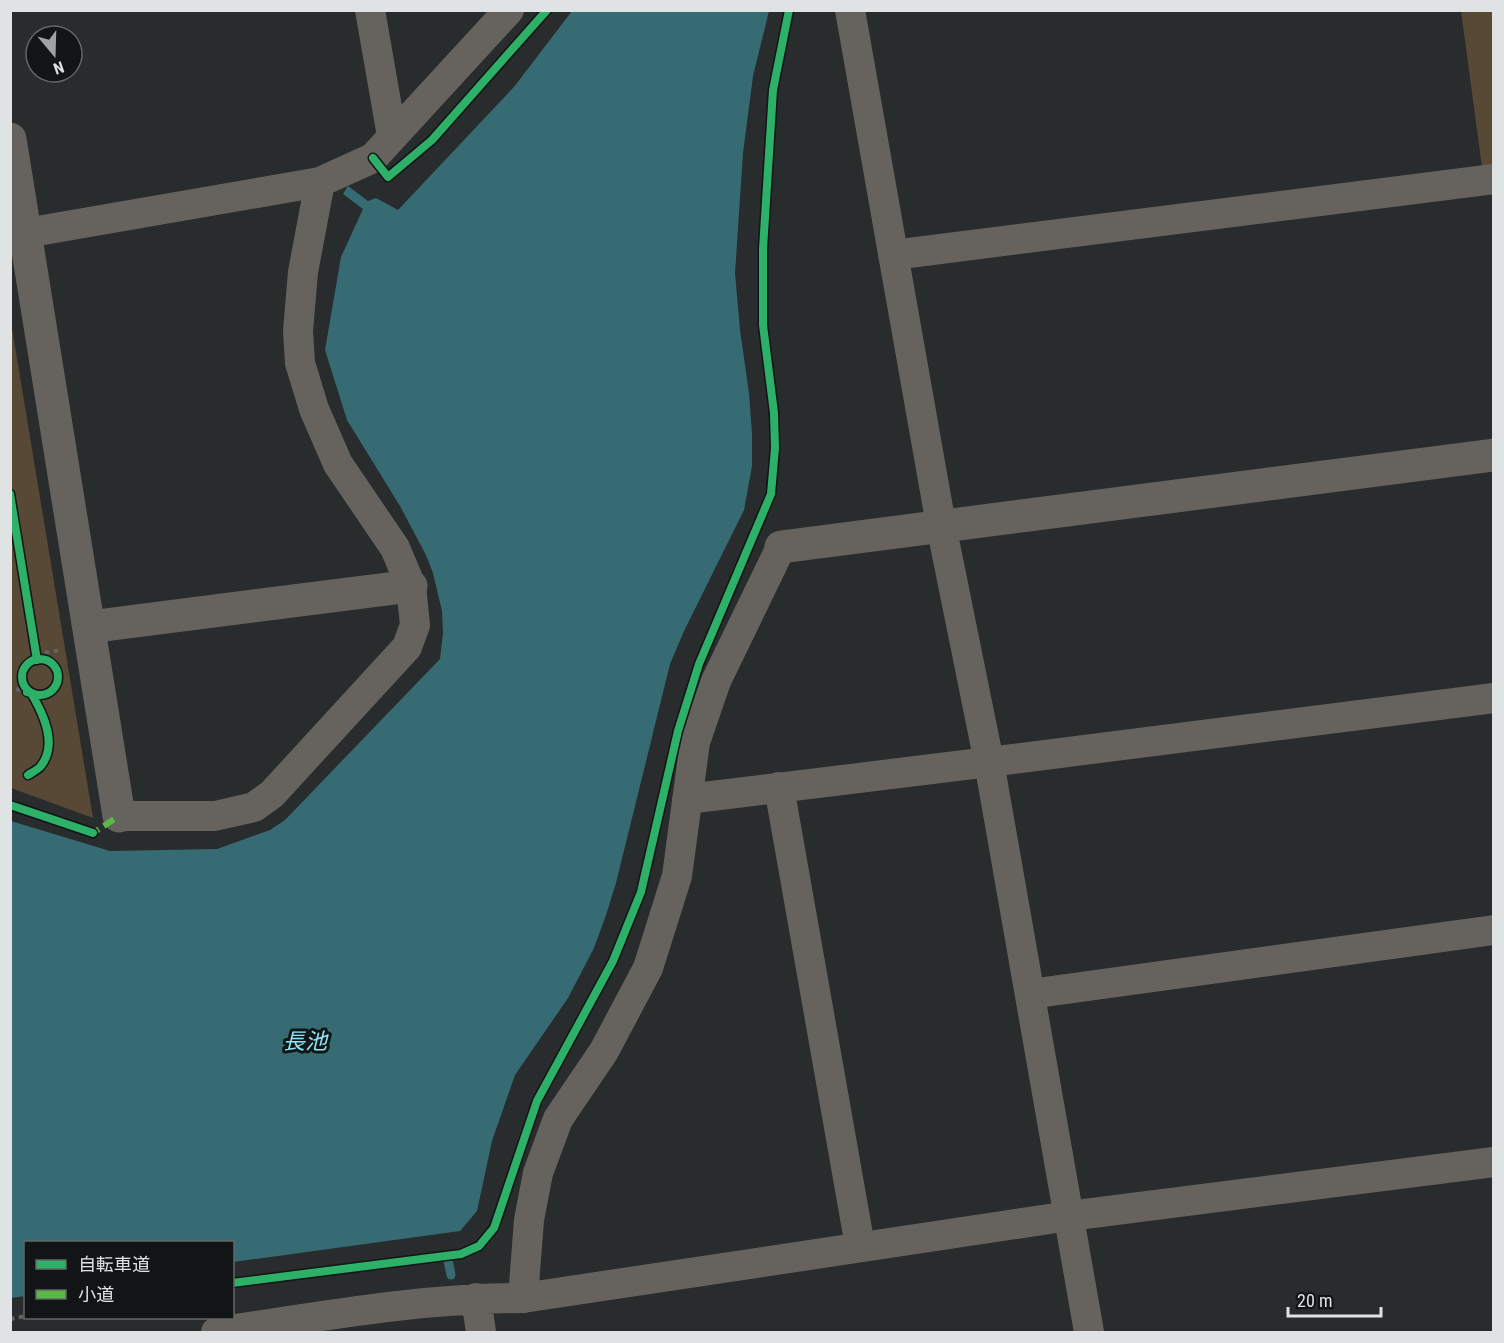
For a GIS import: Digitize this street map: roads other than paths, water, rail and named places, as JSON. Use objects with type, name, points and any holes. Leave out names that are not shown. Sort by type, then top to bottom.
[{"type":"street","points":[[370,10],[392,136]]},
{"type":"street","points":[[26,233],[320,182],[373,158],[509,10]]},
{"type":"street","points":[[857,10],[850,11],[941,525],[989,762],[1089,1332]]},
{"type":"street","points":[[10,139],[119,816],[215,816],[254,807],[272,794],[407,647],[415,625],[411,586],[395,548],[338,464],[314,409],[300,363],[298,330],[303,272],[320,182]]},
{"type":"street","points":[[893,255],[1494,179]]},
{"type":"street","points":[[523,1299],[530,1220],[538,1173],[558,1119],[604,1052],[648,968],[677,876],[695,742],[716,681],[781,548],[941,525],[1494,454]]},
{"type":"street","points":[[89,627],[411,586]]},
{"type":"street","points":[[687,798],[1494,698]]},
{"type":"street","points":[[779,787],[860,1246]]},
{"type":"street","points":[[1030,994],[1494,930]]},
{"type":"street","points":[[216,1332],[360,1310],[476,1298],[523,1299],[1069,1216],[1494,1162]]},
{"type":"street","points":[[476,1298],[481,1332]]},
{"type":"water","name":"長池","points":[[572,11],[769,11],[753,76],[743,153],[735,273],[752,434],[752,466],[744,510],[670,664],[616,883],[594,948],[568,998],[515,1075],[492,1141],[477,1211],[460,1231],[234,1262],[234,1241],[24,1241],[24,1296],[11,1298],[11,821],[110,851],[217,849],[270,830],[285,820],[440,659],[443,633],[442,611],[433,573],[400,506],[347,420],[325,350],[341,257],[363,209],[343,194],[348,186],[368,201],[376,198],[398,210],[514,87]]},
{"type":"waterway","points":[[448,1260],[451,1275]]}]
